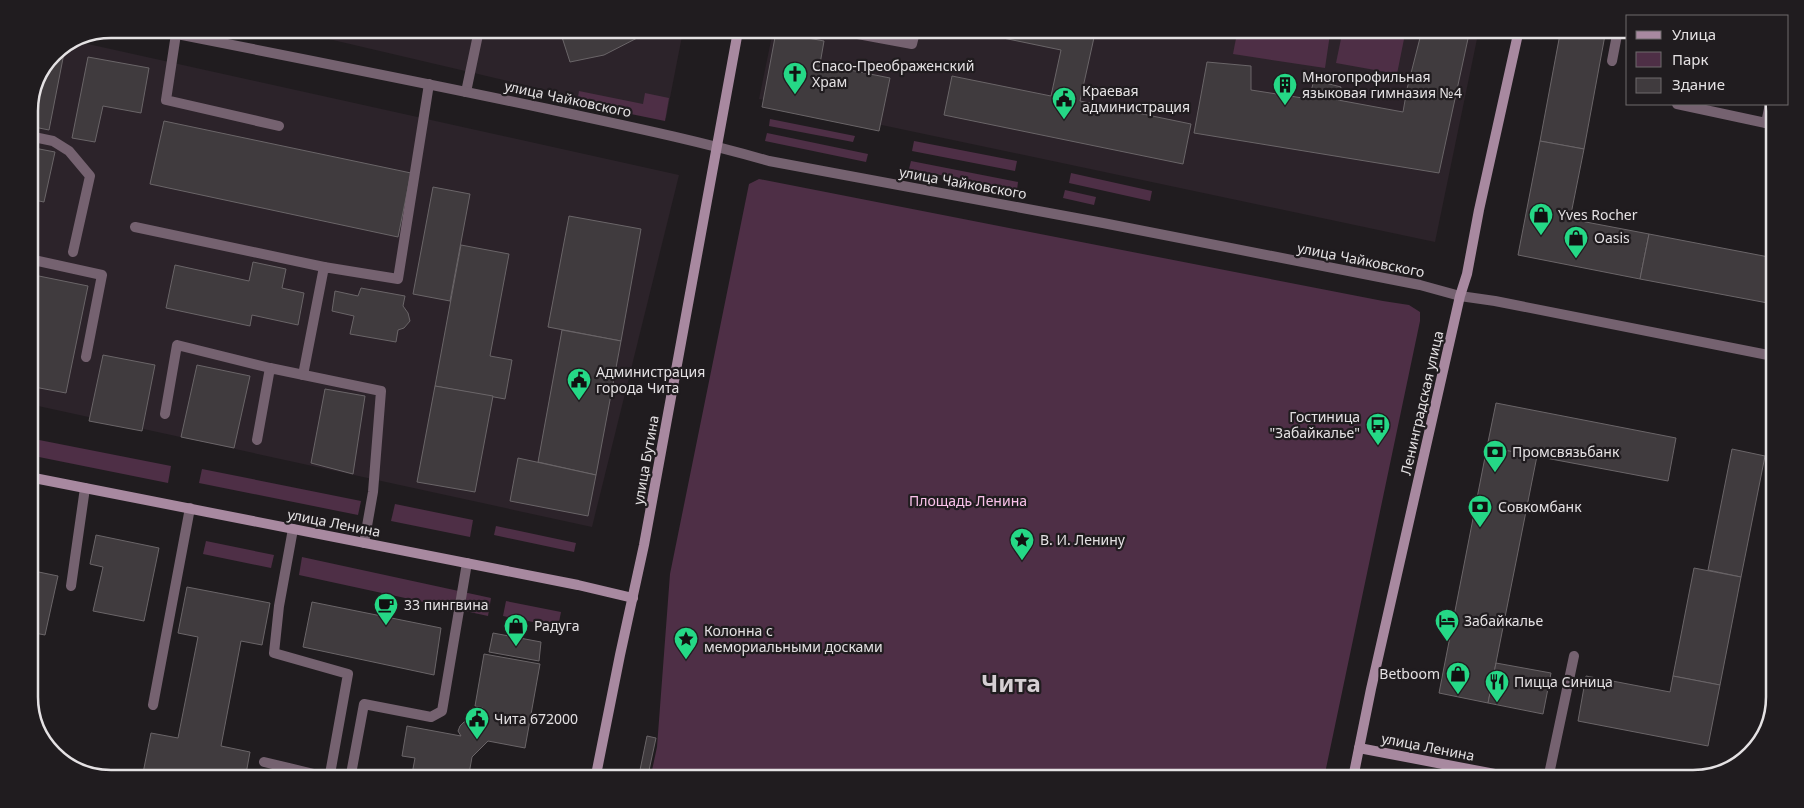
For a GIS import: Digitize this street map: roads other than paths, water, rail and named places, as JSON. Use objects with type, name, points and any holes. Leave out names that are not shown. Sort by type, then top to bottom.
[{"type":"main road","name":"улица Бутина","points":[[597,770],[644,546],[737,38]]},
{"type":"main road","name":"Ленинградская улица","points":[[1355,770],[1373,680],[1460,296],[1467,274],[1479,210],[1517,38]]},
{"type":"main road","name":"улица Ленина","points":[[38,479],[578,585],[633,598]]},
{"type":"main road","name":"улица Ленина","points":[[1359,748],[1474,770]]},
{"type":"street","points":[[175,38],[166,100],[279,126]]},
{"type":"street","name":"улица Чайковского","points":[[196,38],[430,84],[717,146],[769,161],[1103,223],[1420,285],[1460,296],[1495,301],[1766,355]]},
{"type":"street","points":[[466,92],[477,38]]},
{"type":"street","points":[[880,38],[912,44],[914,38]]},
{"type":"street","points":[[1612,61],[1616,38]]},
{"type":"street","points":[[135,227],[324,266],[398,279],[430,84]]},
{"type":"street","points":[[1698,106],[1766,123]]},
{"type":"street","points":[[38,138],[54,141],[69,150],[90,176],[73,252]]},
{"type":"street","points":[[38,260],[102,275],[86,357]]},
{"type":"street","points":[[303,375],[324,266]]},
{"type":"street","points":[[164,414],[177,346],[381,391],[373,492],[364,543]]},
{"type":"street","points":[[257,440],[270,368]]},
{"type":"street","points":[[71,586],[85,488]]},
{"type":"street","points":[[153,705],[190,508]]},
{"type":"street","points":[[293,529],[279,606],[274,653],[348,674],[331,770]]},
{"type":"street","points":[[352,770],[364,704],[431,717],[442,711],[467,563]]},
{"type":"street","points":[[1550,770],[1574,656]]},
{"type":"street","points":[[264,762],[297,770]]},
{"type":"place","name":"Спасо-Преображенский Храм","points":[[795,95]]},
{"type":"place","name":"Многопрофильная языковая гимназия №4","points":[[1285,106]]},
{"type":"place","name":"Краевая администрация","points":[[1064,120]]},
{"type":"place","name":"Yves Rocher","points":[[1541,236]]},
{"type":"place","name":"Oasis","points":[[1576,259]]},
{"type":"place","name":"Администрация города Чита","points":[[579,401]]},
{"type":"place","name":"Гостиница \"Забайкалье\"","points":[[1378,446]]},
{"type":"place","name":"Промсвязьбанк","points":[[1495,473]]},
{"type":"place","name":"Совкомбанк","points":[[1480,528]]},
{"type":"place","name":"В. И. Ленину","points":[[1022,561]]},
{"type":"place","name":"33 пингвина","points":[[386,626]]},
{"type":"place","name":"Забайкалье","points":[[1447,642]]},
{"type":"place","name":"Радуга","points":[[516,647]]},
{"type":"place","name":"Колонна с мемориальными досками","points":[[686,660]]},
{"type":"place","name":"Betboom","points":[[1458,695]]},
{"type":"place","name":"Пицца Синица","points":[[1497,703]]},
{"type":"place","name":"Чита 672000","points":[[477,740]]},
{"type":"district","name":"Чита","points":[[1011,684]]},
{"type":"park label","name":"Площадь Ленина","points":[[968,501]]}]
